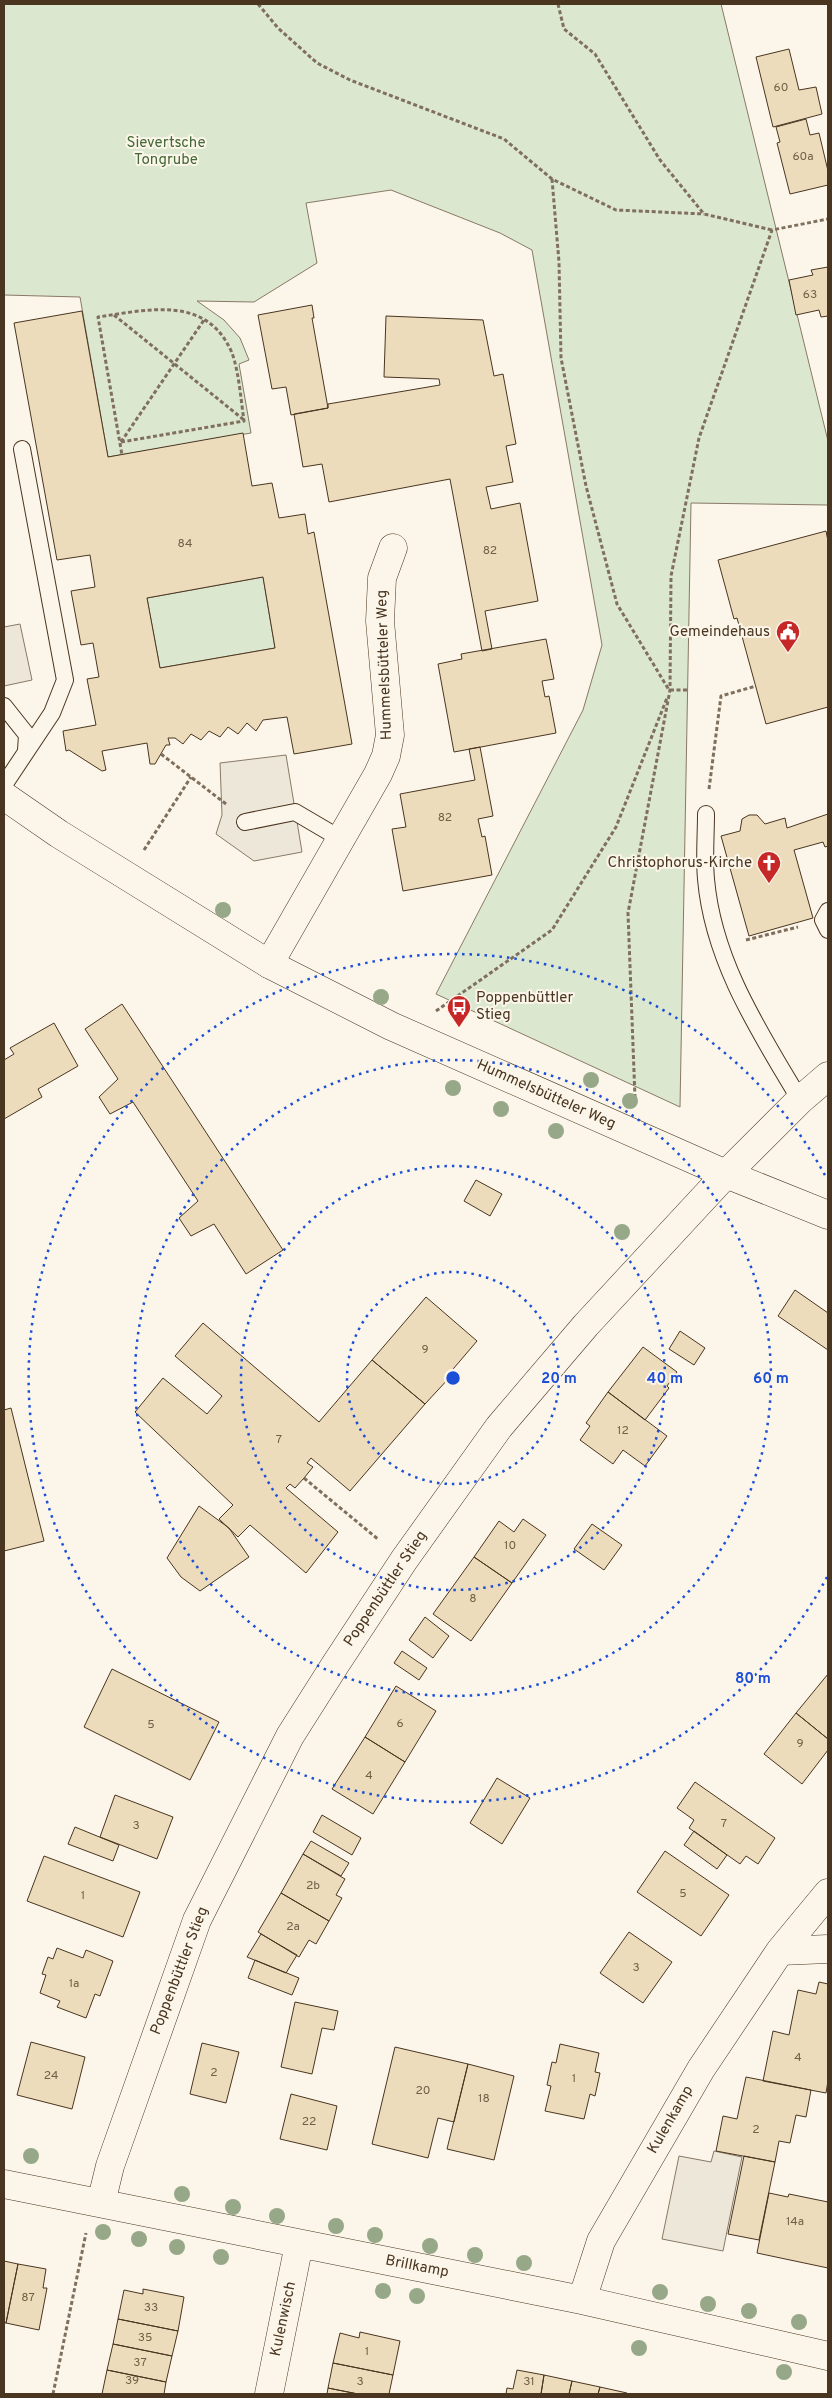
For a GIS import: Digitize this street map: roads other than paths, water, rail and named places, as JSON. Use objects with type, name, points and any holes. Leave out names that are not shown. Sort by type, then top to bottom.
[{"type":"street","name":"Hummelsbütteler Weg","points":[[269,964],[378,774],[386,756],[390,735],[380,621],[382,578],[393,548]]},
{"type":"street","name":"Hummelsbütteler Weg","points":[[4,796],[59,834],[269,964],[404,1033],[726,1174],[828,1215]]},
{"type":"street","name":"Poppenbüttler Stieg","points":[[97,2202],[197,1920],[290,1736],[404,1560],[499,1427],[586,1325],[726,1174],[800,1100],[828,1076]]},
{"type":"street","name":"Kulenkamp","points":[[582,2300],[601,2241],[701,2069],[780,1951],[828,1893]]},
{"type":"street","points":[[780,1951],[828,1949]]},
{"type":"street","name":"Brillkamp","points":[[4,2184],[582,2300],[828,2356]]},
{"type":"street","name":"Kulenwisch","points":[[269,2394],[300,2244]]},
{"type":"lane","points":[[4,785],[52,713],[65,680],[22,449]]},
{"type":"lane","points":[[4,706],[27,734],[26,750]]},
{"type":"lane","points":[[245,822],[295,812],[341,839]]},
{"type":"lane","points":[[706,814],[706,880],[720,948],[750,1015],[800,1100]]},
{"type":"place","name":"Gemeindehaus","points":[[788,653]]},
{"type":"place","name":"Christophorus-Kirche","points":[[769,884]]},
{"type":"place","name":"Poppenbüttler Stieg","points":[[459,1028]]},
{"type":"park label","name":"Sievertsche Tongrube","points":[[166,152]]}]
